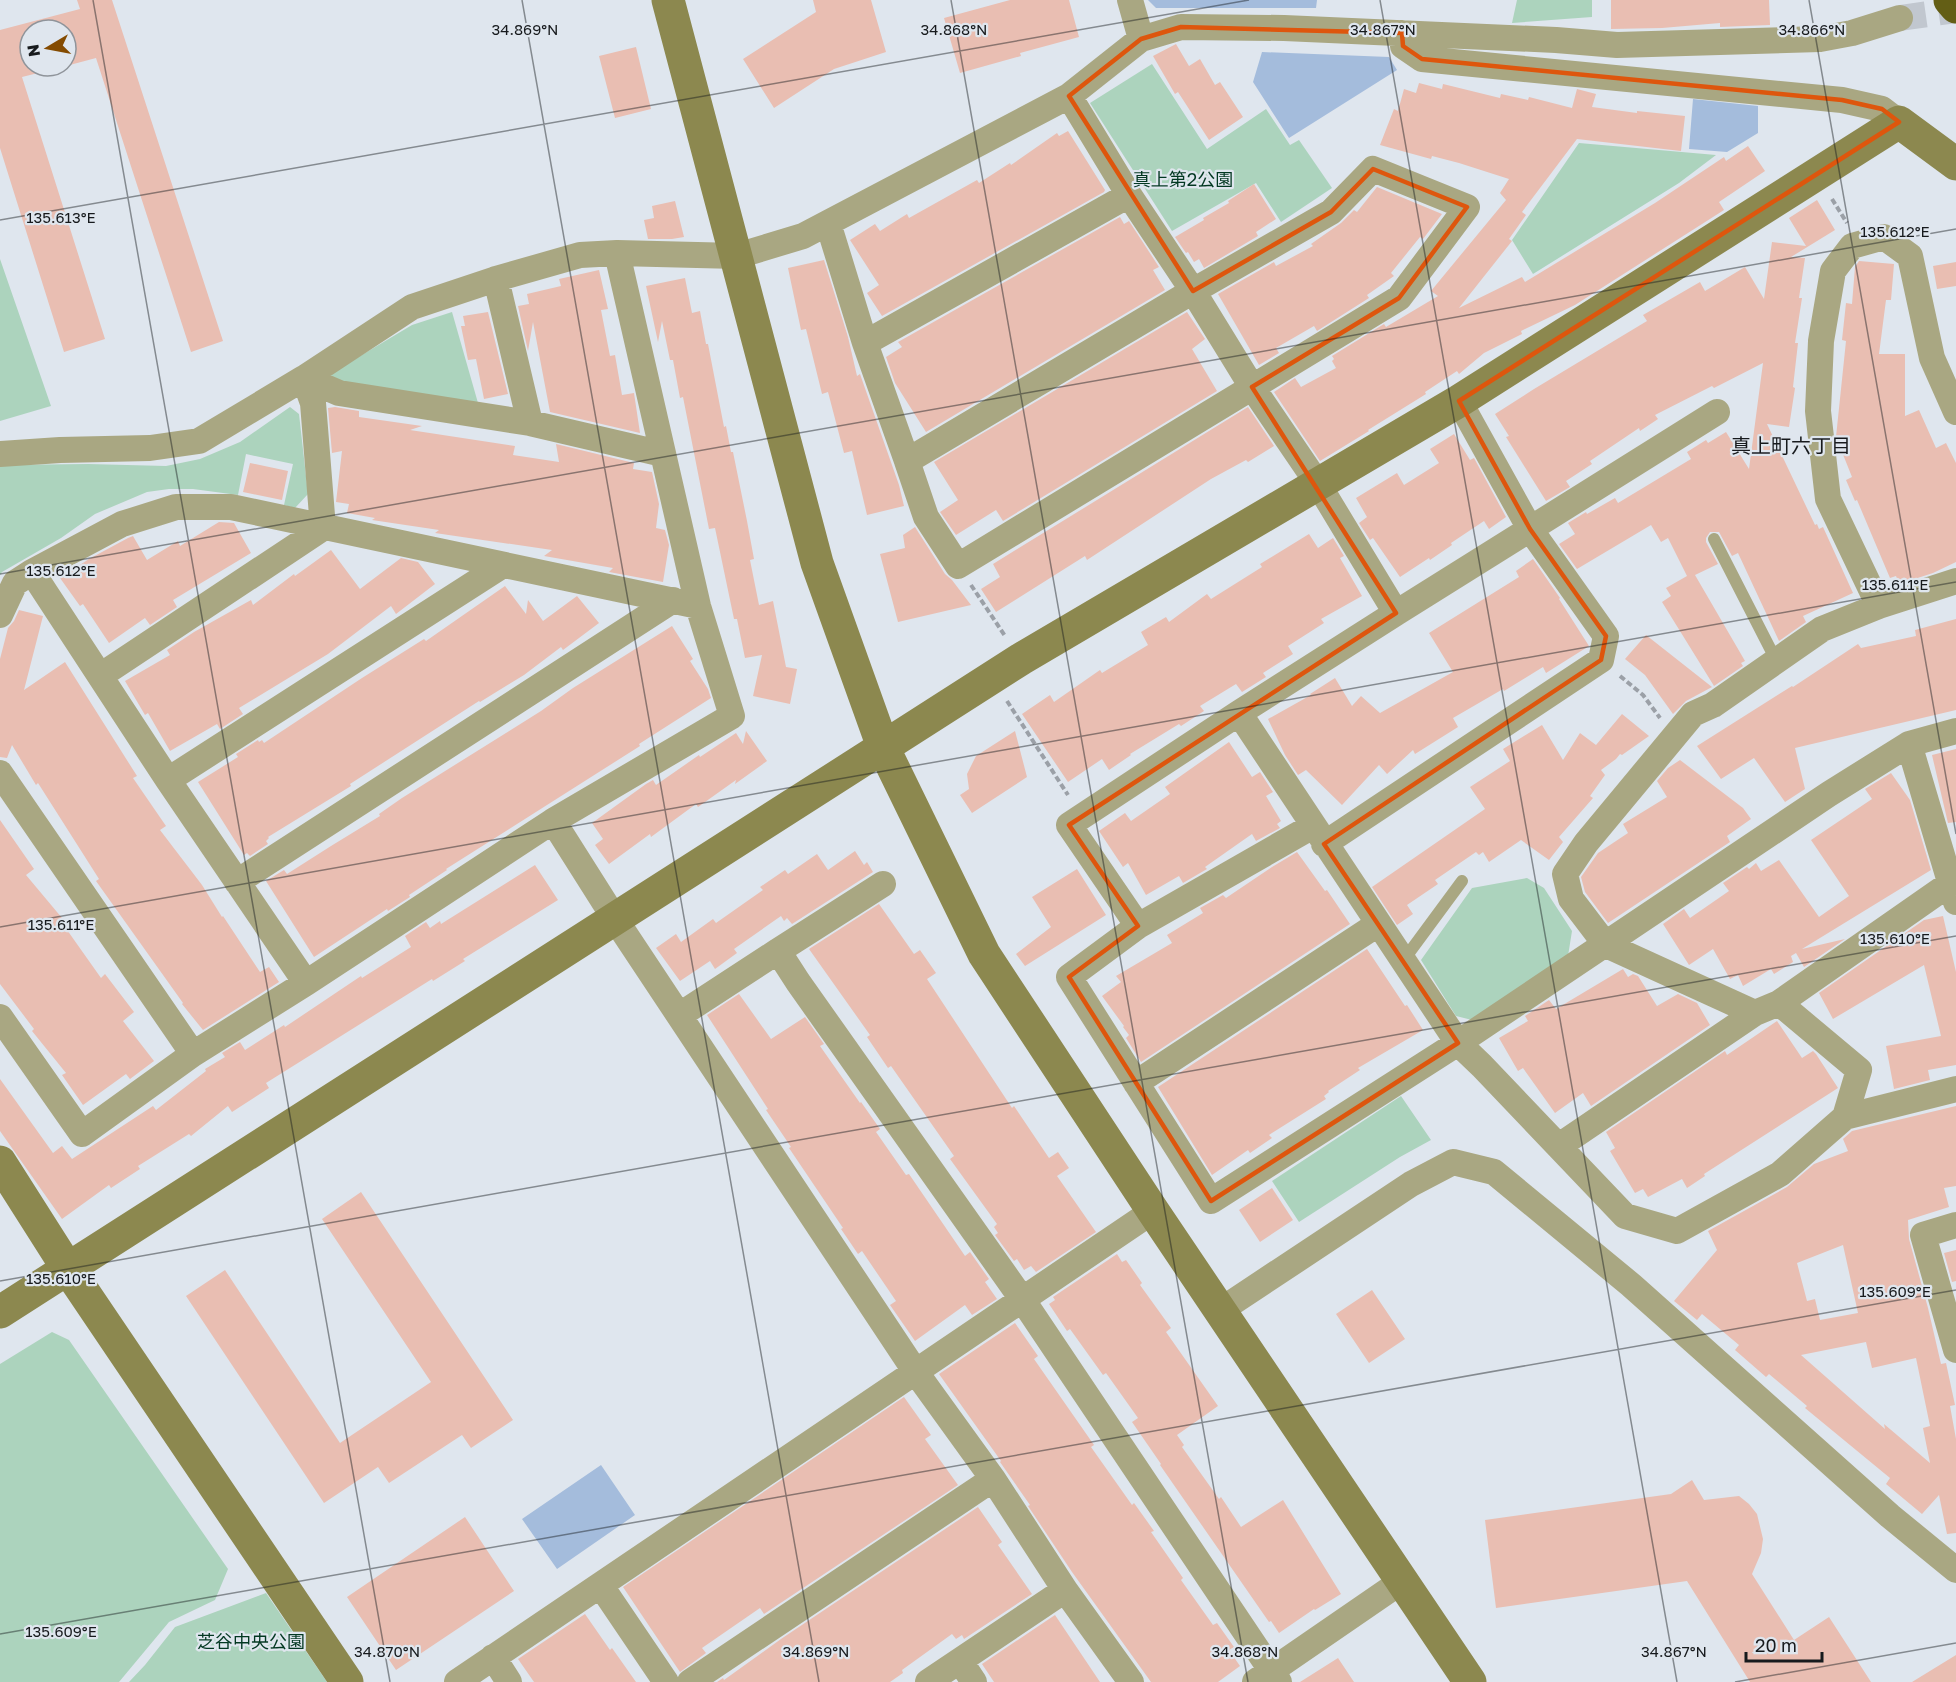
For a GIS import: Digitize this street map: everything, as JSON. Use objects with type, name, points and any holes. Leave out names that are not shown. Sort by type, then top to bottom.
[{"type":"highway","points":[[1950,0],[1956,7]]},
{"type":"street","points":[[668,0],[817,563],[883,747],[984,954],[1470,1682]]},
{"type":"street","points":[[1130,0],[1141,39]]},
{"type":"street","points":[[0,454],[150,448],[199,441],[304,378],[412,307],[496,279],[580,255],[617,253],[737,256],[803,236],[1069,96],[1141,39],[1181,27],[1284,28],[1556,40],[1617,45],[1820,39],[1852,33],[1900,18]]},
{"type":"street","points":[[1402,33],[1403,46],[1422,59],[1842,100],[1882,109],[1956,164]]},
{"type":"street","points":[[1069,96],[1129,195],[1193,291],[1252,387],[1318,484],[1396,613]]},
{"type":"street","points":[[0,1312],[1021,659],[1459,401],[1899,122]]},
{"type":"street","points":[[828,223],[865,344],[926,517],[958,566],[1399,298],[1467,207],[1372,169],[1331,212],[907,460]]},
{"type":"street","points":[[865,344],[1129,195]]},
{"type":"street","points":[[1879,606],[1828,499],[1818,411],[1821,341],[1833,271],[1852,246],[1884,237],[1910,256],[1932,358],[1956,412]]},
{"type":"street","points":[[0,1017],[82,1134],[193,1054],[553,821],[732,716],[698,606],[617,253]]},
{"type":"street","points":[[496,279],[530,423]]},
{"type":"street","points":[[304,378],[339,393],[530,423],[663,454]]},
{"type":"street","points":[[304,378],[313,403],[323,528]]},
{"type":"street","points":[[1459,401],[1530,529],[1606,636],[1601,660],[1319,835],[1137,926],[1068,977],[1211,1201],[1458,1043],[1829,794],[1909,744],[1956,731]]},
{"type":"street","points":[[1137,926],[1069,825],[1239,713],[1717,412]]},
{"type":"street","points":[[0,615],[15,583],[32,572],[122,524],[176,507],[231,507],[698,606]]},
{"type":"street","points":[[100,676],[323,528]]},
{"type":"street","points":[[168,780],[503,565]]},
{"type":"street","points":[[32,572],[168,780],[306,983]]},
{"type":"street","points":[[1755,1013],[1606,945],[1571,899],[1565,874],[1586,843],[1693,714],[1713,705],[1822,629],[1879,606],[1956,581]]},
{"type":"street","points":[[237,882],[673,600]]},
{"type":"street","points":[[1239,713],[1458,1043],[1625,1216],[1677,1231],[1780,1174],[1845,1117],[1956,1089]]},
{"type":"street","points":[[1559,1146],[1755,1013],[1779,1003],[1953,892],[1909,744]]},
{"type":"street","points":[[0,773],[193,1054]]},
{"type":"street","points":[[553,821],[615,919],[915,1371],[993,1479],[1065,1590],[1131,1682]]},
{"type":"street","points":[[680,1015],[883,885]]},
{"type":"street","points":[[1136,1083],[1378,924]]},
{"type":"street","points":[[778,951],[1022,1299],[1269,1678],[1402,1581]]},
{"type":"street","points":[[1779,1003],[1860,1070],[1845,1117]]},
{"type":"street","points":[[0,1162],[68,1269],[347,1682]]},
{"type":"street","points":[[1221,1310],[1411,1184],[1453,1162],[1494,1172],[1631,1285],[1890,1516],[1956,1570]]},
{"type":"street","points":[[457,1682],[1153,1210]]},
{"type":"street","points":[[1956,1225],[1923,1235],[1956,1350]]},
{"type":"street","points":[[690,1682],[993,1479]]},
{"type":"street","points":[[601,1586],[666,1682]]},
{"type":"street","points":[[928,1682],[967,1671],[1065,1590]]},
{"type":"street","points":[[493,1657],[509,1682]]},
{"type":"lane","points":[[1714,539],[1777,662]]},
{"type":"lane","points":[[1403,961],[1462,881]]},
{"type":"path","points":[[1816,174],[1861,244]]},
{"type":"path","points":[[958,566],[1021,659]]},
{"type":"path","points":[[1601,660],[1643,694],[1674,737]]},
{"type":"path","points":[[992,678],[1082,817]]},
{"type":"highlighted area","points":[[1181,27],[1402,33],[1403,46],[1422,59],[1842,100],[1882,109],[1899,122],[1459,401],[1530,529],[1606,636],[1601,660],[1324,844],[1458,1043],[1211,1201],[1069,977],[1138,926],[1069,825],[1396,613],[1252,387],[1399,298],[1467,207],[1373,169],[1331,212],[1193,291],[1069,96],[1141,39]]},
{"type":"green space","points":[[1517,0],[1592,0],[1592,17],[1512,23]]},
{"type":"green space","name":"真上第2公園","points":[[1152,64],[1207,149],[1266,109],[1290,145],[1299,140],[1332,188],[1281,222],[1256,183],[1172,231],[1090,103]]},
{"type":"green space","points":[[1579,143],[1716,155],[1679,183],[1533,274],[1512,240]]},
{"type":"green space","points":[[0,259],[51,406],[0,421]]},
{"type":"green space","points":[[452,312],[480,410],[334,380],[330,374],[412,325]]},
{"type":"green space","points":[[290,407],[299,414],[308,494],[295,508],[284,505],[293,464],[246,454],[238,495],[193,489],[147,492],[95,514],[61,538],[0,575],[0,465],[166,466],[200,459],[240,442]]},
{"type":"green space","points":[[1527,878],[1544,888],[1572,931],[1568,956],[1472,1020],[1456,1016],[1421,960],[1472,888]]},
{"type":"green space","points":[[1401,1096],[1431,1140],[1400,1157],[1299,1222],[1272,1181]]},
{"type":"green space","points":[[52,1332],[69,1340],[228,1569],[215,1600],[169,1622],[119,1682],[0,1682],[0,1364]]},
{"type":"green space","name":"芝谷中央公園","points":[[266,1593],[327,1682],[129,1682],[175,1627]]},
{"type":"water","points":[[1148,0],[1317,0],[1316,8],[1156,8]]},
{"type":"water","points":[[1262,52],[1389,57],[1397,70],[1289,138],[1253,82]]},
{"type":"water","points":[[1693,99],[1758,106],[1758,133],[1727,152],[1689,149]]},
{"type":"water","points":[[601,1465],[635,1515],[557,1569],[522,1519]]},
{"type":"building","points":[[77,0],[112,0],[223,341],[191,352],[96,58],[78,63],[78,18],[46,18],[80,9]]},
{"type":"building","points":[[813,0],[871,0],[886,52],[834,69],[774,108],[743,59],[816,12]]},
{"type":"building","points":[[1010,0],[1069,0],[1079,37],[960,73],[944,18]]},
{"type":"building","points":[[1611,0],[1769,0],[1770,25],[1720,27],[1720,23],[1662,28],[1611,29]]},
{"type":"building","points":[[18,25],[18,78],[22,78],[105,339],[64,352],[0,148],[0,30]]},
{"type":"building","points":[[1176,44],[1189,66],[1200,59],[1215,85],[1220,82],[1243,117],[1209,140],[1178,92],[1175,94],[1153,56]]},
{"type":"building","points":[[636,47],[651,109],[615,118],[599,56]]},
{"type":"building","points":[[1419,83],[1442,89],[1443,84],[1500,98],[1501,94],[1528,100],[1529,97],[1572,108],[1577,89],[1596,94],[1592,107],[1685,116],[1681,151],[1577,139],[1522,212],[1526,215],[1509,239],[1512,241],[1459,308],[1522,277],[1525,282],[1655,203],[1724,157],[1726,161],[1748,146],[1765,171],[1719,202],[1724,210],[1575,305],[1521,331],[1522,334],[1484,353],[1459,374],[1457,371],[1425,392],[1426,394],[1320,461],[1274,392],[1295,378],[1301,387],[1336,368],[1332,356],[1384,324],[1386,327],[1438,296],[1431,291],[1506,200],[1500,193],[1509,179],[1459,163],[1432,156],[1431,159],[1380,145],[1394,109],[1398,111],[1404,89],[1416,93]]},
{"type":"building","points":[[1068,131],[1105,190],[1104,192],[882,316],[867,293],[879,285],[850,240],[875,224],[880,231],[907,214],[909,218],[977,180],[979,183],[1010,163],[1011,165],[1057,133],[1059,136]]},
{"type":"building","points":[[1254,184],[1276,219],[1256,232],[1258,236],[1204,268],[1199,259],[1194,262],[1175,237],[1204,220],[1203,218],[1229,203],[1228,201]]},
{"type":"building","points":[[1377,187],[1442,214],[1423,239],[1420,237],[1391,273],[1394,276],[1367,295],[1369,298],[1317,331],[1314,326],[1276,348],[1279,353],[1259,365],[1218,294],[1274,262],[1276,266],[1313,246],[1311,244],[1341,223],[1354,210],[1357,212]]},
{"type":"building","points":[[1817,200],[1835,230],[1791,257],[1805,258],[1795,343],[1798,343],[1793,387],[1795,388],[1789,427],[1767,424],[1815,525],[1817,524],[1819,529],[1823,527],[1853,593],[1803,616],[1806,622],[1779,641],[1738,553],[1732,556],[1719,532],[1710,532],[1706,542],[1718,564],[1695,575],[1745,661],[1741,663],[1743,666],[1714,686],[1662,602],[1671,596],[1666,588],[1687,576],[1668,538],[1661,542],[1651,525],[1577,569],[1559,544],[1575,534],[1568,523],[1615,498],[1618,503],[1691,459],[1687,452],[1706,440],[1708,443],[1726,432],[1749,469],[1763,363],[1655,415],[1658,419],[1640,431],[1639,428],[1590,461],[1592,464],[1566,481],[1570,487],[1546,501],[1506,437],[1509,436],[1495,414],[1647,321],[1643,315],[1700,282],[1705,291],[1745,267],[1764,299],[1772,242],[1806,246],[1789,218]]},
{"type":"building","points":[[675,201],[684,237],[648,239],[644,220],[654,218],[652,206]]},
{"type":"building","points":[[1120,217],[1124,224],[1129,221],[1159,267],[1153,270],[1165,290],[926,432],[895,383],[886,357],[902,347],[898,342]]},
{"type":"building","points":[[824,260],[848,337],[857,376],[860,374],[899,485],[904,506],[867,515],[852,451],[844,453],[828,392],[822,394],[806,329],[801,330],[788,268]]},
{"type":"building","points":[[1859,261],[1894,264],[1891,300],[1886,300],[1879,354],[1905,354],[1905,416],[1919,410],[1936,448],[1946,443],[1956,463],[1956,562],[1933,573],[1899,584],[1896,576],[1890,578],[1857,500],[1855,501],[1846,480],[1852,477],[1836,437],[1846,341],[1842,340],[1846,303],[1852,304],[1855,267]]},
{"type":"building","points":[[1956,262],[1956,286],[1937,289],[1933,266]]},
{"type":"building","points":[[599,270],[608,309],[601,310],[610,356],[615,355],[622,395],[634,393],[640,433],[550,412],[533,322],[528,351],[518,306],[529,304],[527,294],[561,286],[559,279]]},
{"type":"building","points":[[685,278],[692,313],[700,311],[724,427],[726,426],[731,452],[733,452],[754,559],[750,560],[759,605],[773,601],[786,667],[797,669],[790,704],[753,696],[762,655],[745,658],[737,619],[734,619],[715,528],[709,529],[683,397],[680,398],[673,360],[670,360],[662,321],[658,342],[646,286]]},
{"type":"building","points":[[488,312],[508,394],[484,399],[476,359],[468,360],[461,326],[465,326],[463,316]]},
{"type":"building","points":[[1187,312],[1205,339],[1192,349],[1217,391],[1003,521],[996,510],[956,535],[940,512],[958,500],[934,462]]},
{"type":"building","points":[[1248,407],[1274,446],[1248,462],[1246,460],[1211,479],[1087,560],[1085,556],[996,612],[981,589],[1000,577],[993,564]]},
{"type":"building","points":[[328,408],[359,411],[359,417],[422,426],[410,430],[515,446],[513,455],[559,462],[556,444],[634,463],[633,469],[652,472],[659,504],[656,528],[665,530],[669,545],[663,582],[609,572],[613,568],[544,556],[552,550],[435,533],[439,530],[372,520],[375,518],[347,513],[349,504],[336,502],[342,451],[332,453]]},
{"type":"building","points":[[1454,434],[1470,460],[1474,458],[1506,517],[1489,529],[1484,521],[1430,560],[1429,558],[1400,577],[1373,538],[1370,540],[1359,523],[1367,517],[1356,498],[1397,473],[1404,485],[1439,463],[1430,449]]},
{"type":"building","points":[[250,463],[288,471],[282,500],[243,492]]},
{"type":"building","points":[[219,522],[234,523],[251,553],[173,600],[177,607],[150,625],[145,618],[109,643],[83,604],[80,606],[60,578],[89,559],[133,536],[147,560],[178,541],[180,546]]},
{"type":"building","points":[[915,527],[945,574],[971,605],[898,622],[880,554],[905,548],[903,535]]},
{"type":"building","points":[[1309,534],[1318,548],[1333,538],[1344,556],[1340,558],[1362,596],[1321,619],[1324,623],[1288,646],[1293,654],[1263,673],[1266,677],[1242,692],[1236,684],[1200,706],[1204,711],[1130,754],[1109,770],[1102,759],[1068,782],[1022,714],[1050,695],[1054,702],[1100,670],[1102,673],[1148,645],[1141,632],[1166,617],[1169,622],[1207,594],[1211,599],[1262,567],[1260,564]]},
{"type":"building","points":[[331,550],[360,589],[401,558],[418,562],[435,584],[396,614],[391,606],[328,654],[239,708],[243,714],[220,729],[217,724],[170,751],[148,713],[145,715],[125,681],[170,655],[167,650],[194,632],[251,600],[253,605]]},
{"type":"building","points":[[1533,559],[1589,646],[1546,673],[1543,667],[1453,718],[1458,727],[1415,754],[1413,750],[1387,774],[1379,765],[1342,805],[1306,770],[1298,775],[1285,755],[1268,719],[1311,695],[1335,678],[1352,706],[1361,696],[1380,713],[1453,672],[1429,633],[1519,577],[1516,571]]},
{"type":"building","points":[[505,586],[526,614],[528,600],[543,621],[577,596],[599,623],[563,650],[561,647],[524,675],[479,701],[350,784],[351,786],[268,837],[266,841],[268,844],[250,856],[247,853],[244,855],[198,782],[238,757],[236,754],[258,740],[264,743],[362,678],[424,639],[426,641]]},
{"type":"building","points":[[19,610],[43,616],[24,690],[65,662],[137,776],[133,778],[166,826],[160,830],[202,885],[260,972],[269,967],[279,982],[203,1030],[182,1004],[96,881],[99,879],[12,745],[7,758],[0,757],[0,659],[8,628]]},
{"type":"building","points":[[1956,619],[1956,710],[1795,748],[1805,789],[1785,802],[1754,758],[1721,779],[1697,746],[1858,644],[1861,648],[1916,636],[1915,630]]},
{"type":"building","points":[[672,626],[693,659],[690,661],[708,689],[711,698],[639,744],[640,746],[446,869],[409,895],[410,897],[388,911],[387,909],[314,957],[266,881],[284,870],[287,874],[380,816],[379,814],[402,798]]},
{"type":"building","points":[[1646,635],[1712,687],[1686,701],[1673,714],[1645,675],[1625,659]]},
{"type":"building","points":[[1622,714],[1649,736],[1622,755],[1620,754],[1601,770],[1605,775],[1590,796],[1593,798],[1559,837],[1563,842],[1549,860],[1521,840],[1489,862],[1483,852],[1479,855],[1476,852],[1435,880],[1438,884],[1407,905],[1413,914],[1397,925],[1372,887],[1485,809],[1470,787],[1510,761],[1503,749],[1542,725],[1563,760],[1580,733],[1596,745]]},
{"type":"building","points":[[746,731],[767,761],[698,807],[696,804],[609,864],[595,845],[603,839],[592,823],[646,784],[653,780],[656,785],[736,733],[743,744]]},
{"type":"building","points":[[1015,731],[1027,777],[972,813],[960,795],[969,789],[967,774],[976,756]]},
{"type":"building","points":[[1229,742],[1252,777],[1260,772],[1273,792],[1266,796],[1281,821],[1277,824],[1280,828],[1256,841],[1252,834],[1205,867],[1207,869],[1183,883],[1179,876],[1146,895],[1128,863],[1123,867],[1099,831],[1125,813],[1131,821],[1170,794],[1165,787]]},
{"type":"building","points":[[1956,749],[1956,822],[1948,823],[1932,755]]},
{"type":"building","points":[[1680,760],[1743,808],[1751,819],[1727,836],[1730,842],[1608,923],[1585,892],[1581,877],[1598,853],[1628,833],[1623,824],[1667,797],[1657,781],[1668,768]]},
{"type":"building","points":[[1891,773],[1910,800],[1931,870],[1802,949],[1845,939],[1804,967],[1796,953],[1791,956],[1793,962],[1774,974],[1771,969],[1743,986],[1738,975],[1730,979],[1713,949],[1689,965],[1663,924],[1684,909],[1690,918],[1729,891],[1723,883],[1756,863],[1761,871],[1779,860],[1819,917],[1849,896],[1811,840],[1872,799],[1865,789]]},
{"type":"building","points":[[0,820],[34,869],[26,875],[62,918],[60,920],[101,978],[105,974],[134,1012],[123,1021],[154,1061],[130,1079],[126,1074],[83,1105],[62,1075],[66,1073],[32,1031],[34,1029],[0,984]]},
{"type":"building","points":[[855,851],[864,865],[867,862],[873,872],[792,924],[787,918],[784,921],[781,916],[734,949],[737,953],[715,969],[710,961],[680,981],[656,948],[676,934],[681,942],[713,919],[716,923],[763,890],[760,887],[785,870],[788,874],[817,854],[828,870]]},
{"type":"building","points":[[1297,852],[1350,924],[1141,1062],[1126,1038],[1129,1035],[1124,1026],[1102,996],[1121,982],[1116,976],[1172,943],[1167,935],[1203,913],[1200,908],[1223,895],[1226,898]]},
{"type":"building","points":[[535,865],[558,900],[463,959],[465,961],[433,981],[432,979],[266,1083],[269,1088],[232,1112],[228,1106],[191,1136],[189,1134],[138,1166],[140,1169],[111,1188],[109,1185],[62,1219],[0,1131],[0,1079],[53,1153],[62,1146],[72,1159],[153,1106],[156,1110],[206,1071],[205,1069],[225,1057],[222,1053],[240,1042],[245,1050],[411,947],[405,936],[426,922],[430,928],[440,921],[441,924]]},
{"type":"building","points":[[1077,869],[1106,915],[1025,966],[1016,954],[1051,927],[1032,897]]},
{"type":"building","points":[[879,904],[914,954],[920,950],[936,973],[927,979],[1012,1108],[1014,1106],[1049,1158],[1058,1152],[1069,1168],[1057,1176],[1096,1232],[1036,1272],[1031,1266],[1024,1270],[1017,1259],[1014,1261],[995,1235],[998,1233],[994,1227],[997,1224],[950,1159],[954,1156],[891,1066],[888,1068],[867,1037],[870,1035],[809,949]]},
{"type":"building","points":[[1943,916],[1956,972],[1956,1065],[1928,1070],[1930,1080],[1894,1089],[1886,1046],[1941,1036],[1924,965],[1833,1019],[1819,993],[1924,920]]},
{"type":"building","points":[[1367,949],[1423,1030],[1358,1068],[1360,1070],[1328,1091],[1324,1096],[1326,1099],[1269,1135],[1272,1138],[1250,1153],[1248,1150],[1212,1175],[1158,1087]]},
{"type":"building","points":[[1623,969],[1628,977],[1633,974],[1638,976],[1657,1006],[1678,994],[1697,1003],[1710,1025],[1591,1106],[1583,1093],[1555,1113],[1523,1068],[1518,1071],[1499,1038],[1528,1021],[1525,1016],[1549,1000],[1556,1009]]},
{"type":"building","points":[[739,994],[771,1039],[805,1017],[824,1044],[820,1046],[880,1129],[876,1132],[906,1175],[909,1174],[965,1256],[970,1252],[989,1279],[985,1282],[997,1299],[972,1315],[965,1305],[915,1341],[890,1305],[896,1301],[862,1251],[858,1254],[841,1229],[843,1228],[789,1148],[791,1147],[766,1110],[768,1109],[707,1015]]},
{"type":"building","points":[[1777,1021],[1802,1058],[1813,1051],[1816,1054],[1838,1088],[1704,1174],[1705,1176],[1687,1188],[1682,1179],[1648,1197],[1643,1189],[1635,1193],[1610,1151],[1615,1148],[1606,1132],[1725,1051],[1727,1055]]},
{"type":"building","points":[[1956,1106],[1956,1186],[1944,1188],[1949,1207],[1908,1220],[1909,1239],[1941,1364],[1946,1363],[1955,1405],[1950,1406],[1956,1439],[1956,1533],[1947,1534],[1939,1495],[1922,1514],[1886,1484],[1890,1478],[1805,1408],[1807,1406],[1769,1374],[1766,1377],[1735,1350],[1739,1345],[1702,1314],[1697,1320],[1674,1301],[1717,1250],[1708,1231],[1787,1187],[1814,1164],[1848,1151],[1843,1139],[1852,1131]],"holes":[[[1843,1245],[1858,1313],[1820,1320],[1815,1299],[1807,1301],[1797,1263]],[[1866,1342],[1872,1368],[1916,1358],[1930,1426],[1923,1428],[1930,1463],[1884,1424],[1885,1429],[1801,1355]]]},
{"type":"building","points":[[1272,1188],[1293,1220],[1260,1242],[1239,1210]]},
{"type":"building","points":[[361,1192],[513,1420],[471,1448],[462,1435],[389,1483],[378,1467],[324,1503],[186,1296],[225,1270],[340,1443],[431,1382],[322,1219]]},
{"type":"building","points":[[1956,1250],[1956,1281],[1952,1282],[1944,1253]]},
{"type":"building","points":[[1117,1254],[1122,1262],[1126,1260],[1142,1283],[1140,1285],[1171,1328],[1166,1332],[1218,1406],[1177,1435],[1184,1445],[1182,1447],[1241,1527],[1283,1500],[1341,1594],[1279,1633],[1271,1621],[1269,1622],[1160,1465],[1132,1422],[1138,1418],[1106,1373],[1103,1375],[1070,1329],[1067,1331],[1049,1304],[1055,1300],[1053,1297]]},
{"type":"building","points":[[1372,1290],[1405,1339],[1369,1363],[1336,1314]]},
{"type":"building","points":[[1015,1323],[1038,1356],[1034,1359],[1094,1445],[1091,1447],[1132,1505],[1134,1503],[1154,1531],[1151,1532],[1183,1578],[1181,1580],[1213,1625],[1217,1623],[1234,1647],[1229,1650],[1240,1666],[1218,1682],[1151,1682],[1072,1572],[1001,1461],[939,1374]]},
{"type":"building","points":[[904,1397],[931,1435],[925,1439],[958,1485],[764,1614],[760,1608],[702,1648],[706,1653],[680,1672],[623,1587]]},
{"type":"building","points":[[1692,1480],[1704,1500],[1739,1496],[1757,1514],[1763,1539],[1761,1553],[1752,1574],[1794,1640],[1829,1617],[1871,1682],[1750,1682],[1687,1581],[1496,1608],[1485,1520],[1671,1494]]},
{"type":"building","points":[[978,1507],[1002,1542],[998,1545],[1032,1594],[964,1639],[962,1635],[956,1639],[952,1634],[902,1670],[903,1673],[890,1682],[717,1682],[723,1678],[724,1680]]},
{"type":"building","points":[[465,1517],[514,1591],[396,1670],[347,1597]]},
{"type":"building","points":[[585,1614],[636,1682],[534,1682],[518,1659]]},
{"type":"building","points":[[1055,1615],[1100,1682],[994,1682],[982,1664]]},
{"type":"building","points":[[1956,1655],[1956,1682],[1912,1682]]},
{"type":"building","points":[[1338,1658],[1354,1682],[1300,1682]]},
{"type":"tunnel","points":[[1900,18],[1956,10]]},
{"type":"district","name":"真上町六丁目","points":[[1791,445]]}]
